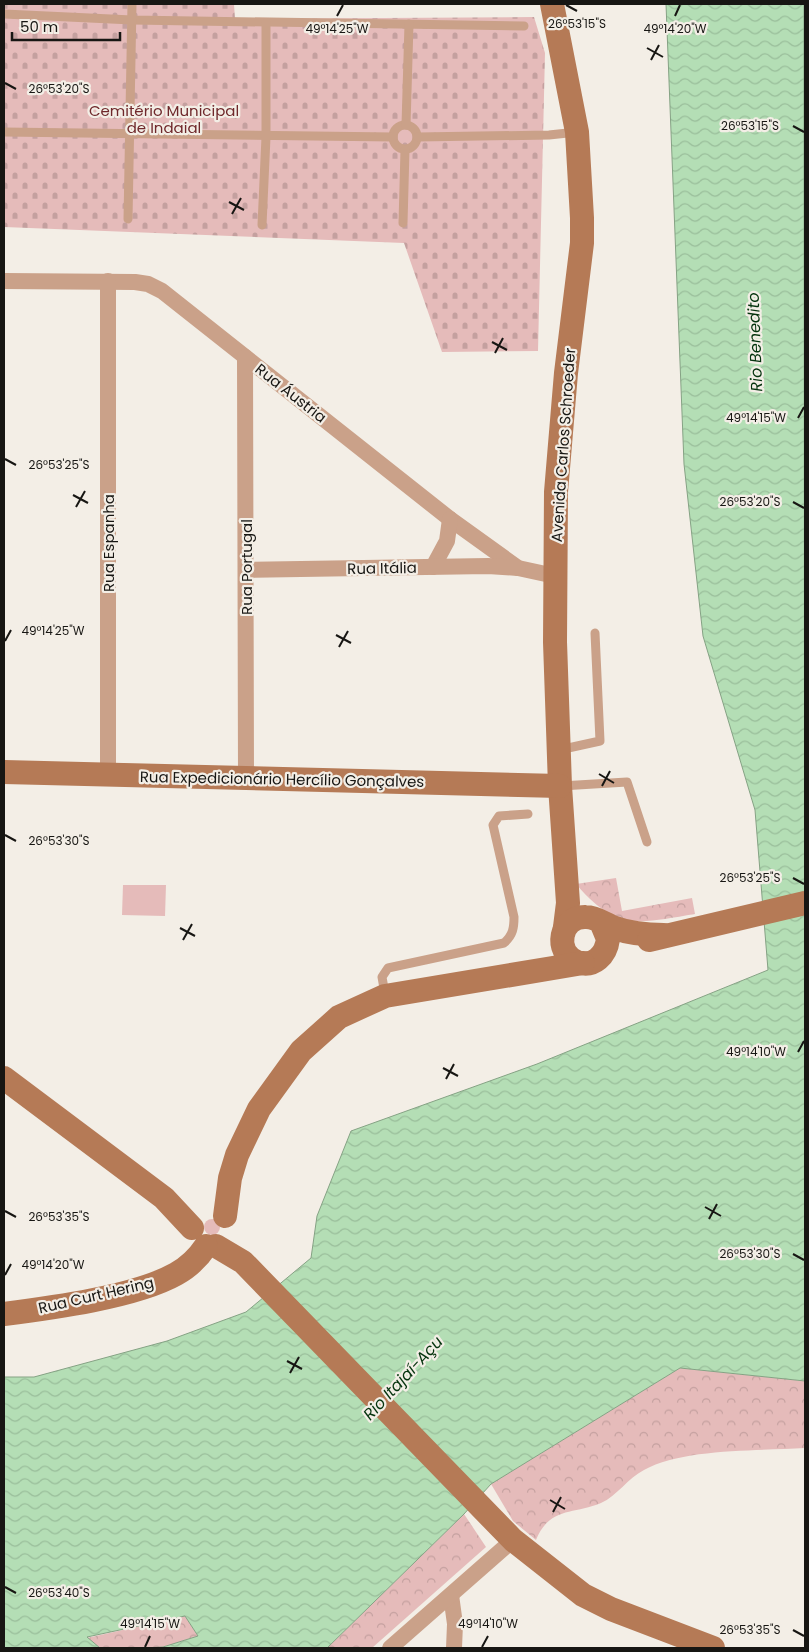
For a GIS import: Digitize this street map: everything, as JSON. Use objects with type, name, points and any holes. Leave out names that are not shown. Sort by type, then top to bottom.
[{"type":"main road","name":"Avenida Carlos Schroeder","points":[[552,4],[577,132],[582,243],[559,446],[556,492],[555,642],[560,786],[568,890],[568,916],[563,931]]},
{"type":"main road","name":"Rua Expedicionário Hercílio Gonçalves","points":[[4,772],[560,786]]},
{"type":"main road","points":[[568,890],[574,902],[598,920],[608,939],[593,959]]},
{"type":"main road","points":[[211,1227],[237,1154],[256,1116],[301,1051],[339,1017],[385,996],[593,959],[664,935],[805,903]]},
{"type":"main road","points":[[511,974],[540,959],[563,931],[577,918],[598,920],[633,933],[664,935]]},
{"type":"main road","points":[[563,931],[563,950],[568,957],[593,959]]},
{"type":"main road","points":[[4,1078],[164,1198],[211,1227],[247,1267],[513,1540],[583,1595],[611,1609],[703,1647]]},
{"type":"main road","name":"Rua Curt Hering","points":[[4,1314],[133,1290],[159,1282],[191,1265],[211,1227]]},
{"type":"street","name":"Rua Áustria","points":[[4,281],[135,282],[148,284],[162,290],[450,520],[518,568],[555,576]]},
{"type":"street","name":"Rua Espanha","points":[[108,281],[108,774]]},
{"type":"street","name":"Rua Portugal","points":[[245,357],[246,778]]},
{"type":"street","points":[[433,567],[447,541],[450,520]]},
{"type":"street","name":"Rua Itália","points":[[246,570],[433,567],[518,568]]},
{"type":"street","points":[[390,1648],[513,1540]]},
{"type":"street","points":[[451,1595],[455,1624],[454,1648]]},
{"type":"lane","points":[[128,220],[132,4]]},
{"type":"lane","points":[[4,14],[132,20],[524,26]]},
{"type":"lane","points":[[262,225],[266,137],[266,23]]},
{"type":"lane","points":[[406,125],[409,24]]},
{"type":"lane","points":[[406,125],[415,130],[418,137],[413,147],[405,150],[395,145],[393,137],[395,130],[406,125]]},
{"type":"lane","points":[[4,132],[266,137],[393,137]]},
{"type":"lane","points":[[418,137],[549,135],[577,132]]},
{"type":"lane","points":[[403,223],[405,150]]},
{"type":"lane","points":[[559,750],[600,741],[595,633]]},
{"type":"lane","points":[[560,786],[628,782],[647,842]]},
{"type":"lane","points":[[385,996],[382,977],[388,968],[504,943],[510,937],[514,928],[514,917],[493,825],[498,816],[528,814]]},
{"type":"green space","name":"Cemitério Municipal de Indaial","points":[[4,4],[234,4],[235,19],[534,17],[545,53],[538,351],[442,352],[404,243],[4,227]]},
{"type":"green space","points":[[616,878],[622,911],[692,898],[695,914],[644,921],[617,917],[604,910],[576,884]]},
{"type":"green space","points":[[123,885],[166,885],[165,916],[122,915]]},
{"type":"green space","points":[[212,1219],[218,1221],[220,1227],[218,1233],[212,1235],[206,1233],[204,1227],[206,1221]]},
{"type":"green space","points":[[680,1368],[805,1381],[805,1448],[700,1454],[660,1463],[638,1473],[607,1500],[591,1507],[563,1513],[555,1517],[542,1529],[536,1540],[513,1521],[491,1484]]},
{"type":"green space","points":[[464,1514],[486,1547],[372,1648],[327,1648]]},
{"type":"green space","points":[[185,1616],[198,1636],[163,1647],[100,1648],[87,1638]]},
{"type":"water","points":[[666,4],[804,4],[805,1381],[680,1368],[491,1484],[464,1514],[327,1648],[144,1648],[163,1647],[198,1636],[185,1616],[87,1637],[100,1648],[4,1648],[4,1377],[34,1377],[167,1341],[246,1312],[311,1258],[317,1216],[351,1131],[537,1064],[768,970],[755,810],[703,636],[684,464]]},
{"type":"water label","name":"Rio Benedito","points":[[755,342]]},
{"type":"water label","name":"Rio Itajaí-Açu","points":[[403,1378]]}]
